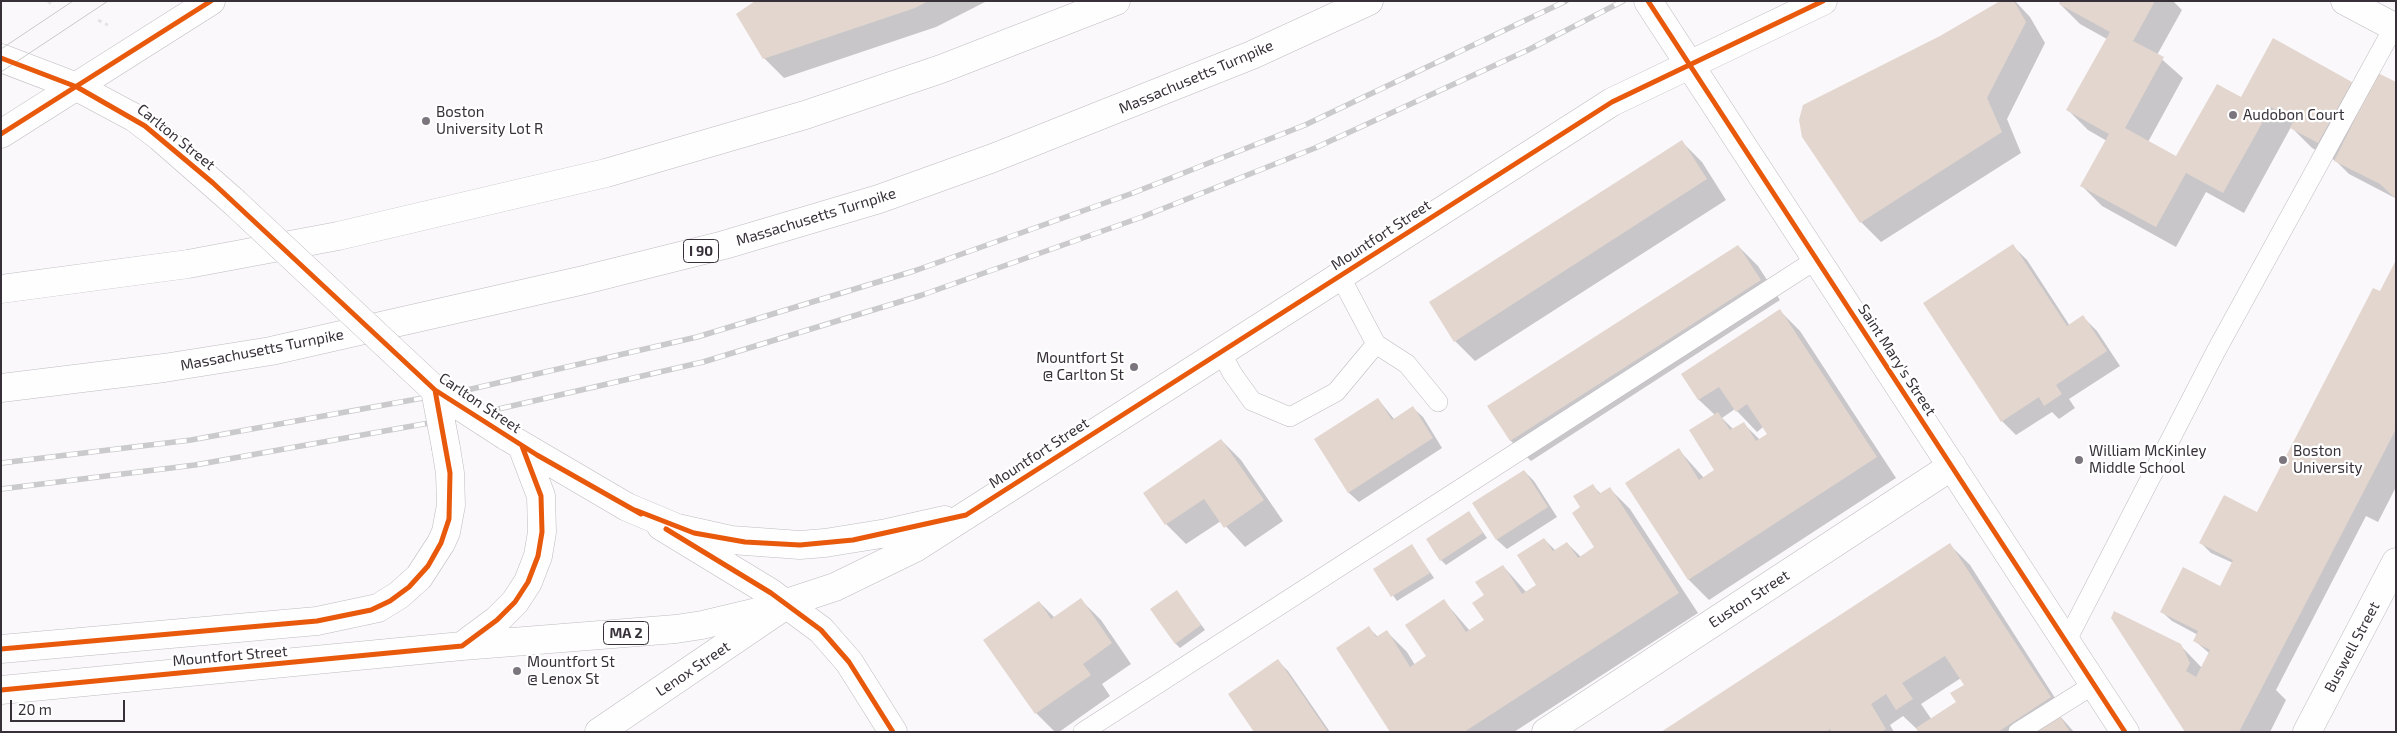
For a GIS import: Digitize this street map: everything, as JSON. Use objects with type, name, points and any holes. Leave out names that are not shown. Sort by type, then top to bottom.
[{"type":"main road","points":[[1,134],[211,1]]},
{"type":"main road","points":[[1,289],[188,264],[338,236],[606,173],[805,115],[941,69],[1116,1]]},
{"type":"main road","name":"Massachusetts Turnpike","points":[[1,388],[164,368],[271,351],[584,280],[724,245],[878,199],[994,158],[1252,55],[1369,1]]},
{"type":"main road","name":"Mountfort Street","points":[[1,690],[462,646],[676,629],[724,620],[787,604],[835,587],[882,566],[915,548],[1612,102],[1823,1]]},
{"type":"main road","points":[[2345,1],[2395,26]]},
{"type":"main road","name":"Saint Mary's Street","points":[[1654,9],[2125,732]]},
{"type":"main road","name":"Carlton Street","points":[[1,58],[77,86],[145,126],[233,201],[435,390],[514,441],[635,510],[787,604],[821,630],[839,648],[893,732]]},
{"type":"main road","points":[[1,649],[317,621],[378,608],[399,595],[419,577],[436,554],[443,538],[451,505],[450,473],[435,390]]},
{"type":"main road","points":[[462,646],[497,620],[515,602],[528,582],[538,556],[542,532],[541,496],[514,441]]},
{"type":"main road","name":"Euston Street","points":[[1546,732],[1952,466]]},
{"type":"main road","name":"MA 2","points":[[635,510],[677,528],[702,534],[745,542],[800,545],[853,540],[966,515]]},
{"type":"main road","name":"Buswell Street","points":[[2307,732],[2396,562]]},
{"type":"main road","name":"Lenox Street","points":[[599,732],[787,604]]},
{"type":"lane","points":[[2066,642],[2216,351],[2395,26]]},
{"type":"lane","points":[[1083,732],[1817,260]]},
{"type":"lane","points":[[1340,276],[1376,344],[1407,364],[1438,402]]},
{"type":"lane","points":[[1220,352],[1252,401],[1290,417],[1336,392],[1376,344]]},
{"type":"lane","points":[[2018,732],[2093,685]]},
{"type":"path","points":[[48,1],[54,7]]},
{"type":"building","points":[[755,1],[928,1],[915,8],[763,59],[736,14]]},
{"type":"building","points":[[2000,1],[2014,1],[2026,22],[1987,98],[2002,132],[1860,223],[1802,137],[1799,120],[1803,105],[1940,36]]},
{"type":"building","name":"Audobon Court","points":[[2060,1],[2155,1],[2133,41],[2164,57],[2125,128],[2176,156],[2217,84],[2241,97],[2273,38],[2352,82],[2318,143],[2290,128],[2294,120],[2271,107],[2223,193],[2186,173],[2156,227],[2080,186],[2109,134],[2066,110],[2110,32],[2059,4]]},
{"type":"building","points":[[2378,73],[2396,82],[2396,199],[2380,184],[2334,161]]},
{"type":"building","points":[[1682,140],[1707,179],[1454,342],[1429,302]]},
{"type":"building","points":[[2013,244],[2067,326],[2083,315],[2107,351],[2056,385],[2062,394],[2044,406],[2039,397],[2001,422],[1923,303]]},
{"type":"building","points":[[1738,245],[1761,280],[1510,441],[1487,406]]},
{"type":"building","points":[[2396,260],[2396,429],[2239,732],[2185,732],[2111,618],[2114,611],[2181,644],[2190,663],[2186,671],[2196,677],[2210,650],[2193,641],[2198,631],[2160,612],[2183,567],[2220,586],[2233,560],[2199,543],[2224,495],[2257,512],[2373,288],[2380,291]]},
{"type":"building","points":[[1780,309],[1877,457],[1688,580],[1625,483],[1679,448],[1699,480],[1714,470],[1689,430],[1718,412],[1730,430],[1744,422],[1756,441],[1767,434],[1747,404],[1736,412],[1719,387],[1698,400],[1681,374]]},
{"type":"building","points":[[1378,398],[1392,420],[1413,406],[1433,438],[1348,493],[1314,439]]},
{"type":"building","points":[[1221,439],[1264,500],[1224,528],[1204,499],[1165,525],[1143,493]]},
{"type":"building","points":[[1524,470],[1548,507],[1496,540],[1472,503]]},
{"type":"building","points":[[1593,484],[1599,494],[1610,487],[1679,593],[1464,732],[1390,732],[1336,648],[1369,626],[1376,637],[1387,630],[1410,667],[1426,656],[1405,625],[1444,599],[1466,632],[1484,620],[1472,603],[1484,595],[1475,582],[1503,565],[1522,594],[1536,585],[1517,555],[1544,538],[1553,551],[1567,542],[1578,558],[1594,547],[1572,513],[1580,507],[1573,496]]},
{"type":"building","points":[[1469,511],[1483,533],[1440,561],[1426,539]]},
{"type":"building","points":[[1950,543],[2051,697],[1998,732],[1918,732],[1916,728],[1956,702],[1950,693],[1964,685],[1945,656],[1902,683],[1913,699],[1896,710],[1886,694],[1871,704],[1886,729],[1881,732],[1832,732],[1830,729],[1826,732],[1661,732]]},
{"type":"building","points":[[1412,544],[1430,573],[1391,597],[1373,569]]},
{"type":"building","points":[[1177,590],[1201,625],[1175,644],[1150,609]]},
{"type":"building","points":[[1081,598],[1112,643],[1083,664],[1091,675],[1035,714],[983,640],[1039,601],[1051,619]]},
{"type":"building","points":[[1278,659],[1328,732],[1254,732],[1228,694]]},
{"type":"building","points":[[2058,713],[2070,732],[2029,732]]},
{"type":"tram line","points":[[1,49],[73,1]]},
{"type":"tram line","points":[[1,72],[108,1]]},
{"type":"railway","points":[[1,463],[191,440],[467,390],[697,337],[914,271],[1133,193],[1305,125],[1566,1]]},
{"type":"railway","points":[[1,489],[195,465],[468,416],[703,362],[922,295],[1142,217],[1315,148],[1528,50],[1623,1]]},
{"type":"cycle path","points":[[1,134],[211,1]]},
{"type":"cycle path","points":[[1648,1],[2125,732]]},
{"type":"cycle path","points":[[635,510],[694,533],[745,542],[800,545],[853,540],[966,515],[1612,102],[1823,1]]},
{"type":"cycle path","points":[[1,58],[77,87],[145,126],[213,183],[435,390],[537,455],[641,514]]},
{"type":"cycle path","points":[[1,649],[317,621],[371,610],[390,601],[409,587],[428,566],[441,543],[449,519],[450,473],[435,390]]},
{"type":"cycle path","points":[[1,690],[462,646],[497,620],[515,602],[528,582],[538,556],[542,532],[541,496],[522,446]]},
{"type":"cycle path","points":[[666,529],[771,593],[821,630],[849,662],[893,732]]},
{"type":"place","name":"Audobon Court","points":[[2233,115]]},
{"type":"place","name":"Boston University Lot R","points":[[426,121]]},
{"type":"place","name":"Mountfort St @ Carlton St","points":[[1134,367]]},
{"type":"place","name":"William McKinley Middle School","points":[[2079,460]]},
{"type":"place","name":"Boston University","points":[[2283,460]]},
{"type":"place","name":"Mountfort St @ Lenox St","points":[[517,671]]}]
